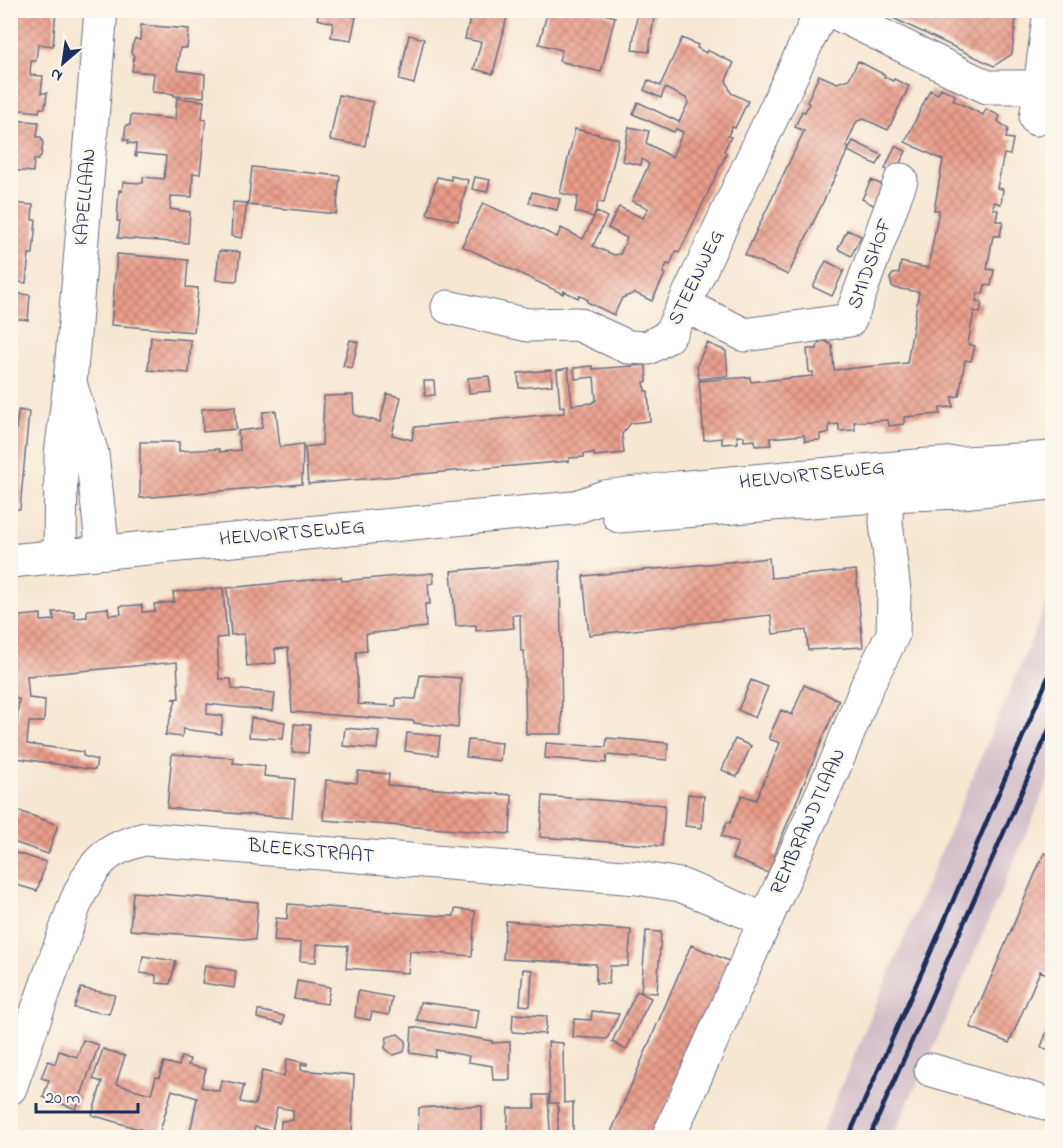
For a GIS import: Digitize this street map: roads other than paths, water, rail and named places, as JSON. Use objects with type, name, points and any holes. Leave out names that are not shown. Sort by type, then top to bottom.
[{"type":"street","name":"KAPELLAAN","points":[[60,556],[61,454],[70,383],[101,10]]},
{"type":"street","name":"STEENWEG","points":[[448,308],[528,325],[578,324],[628,347],[648,348],[666,337],[671,332],[684,305],[822,10]]},
{"type":"street","points":[[830,10],[987,87],[1040,87]]},
{"type":"street","points":[[1036,119],[1050,10]]},
{"type":"street","name":"SMIDSHOF","points":[[684,305],[745,334],[850,320],[901,180]]},
{"type":"street","name":"KAPELLAAN","points":[[70,383],[92,454],[102,552]]},
{"type":"street","name":"HELVOIRTSEWEG","points":[[10,561],[573,508],[604,497],[677,488],[928,465],[1053,458]]},
{"type":"street","name":"HELVOIRTSEWEG","points":[[573,508],[607,516],[887,495],[961,492],[1053,483]]},
{"type":"street","name":"REMBRANDTLAAN","points":[[668,1137],[892,634],[894,592],[886,522],[887,495]]},
{"type":"street","name":"BLEEKSTRAAT","points":[[10,1088],[75,904],[87,878],[102,859],[123,844],[145,839],[637,878],[680,885],[766,920]]},
{"type":"street","points":[[931,1070],[1053,1105]]},
{"type":"railway","points":[[848,1138],[940,931],[1052,668]]},
{"type":"railway","points":[[869,1138],[1052,723]]}]
